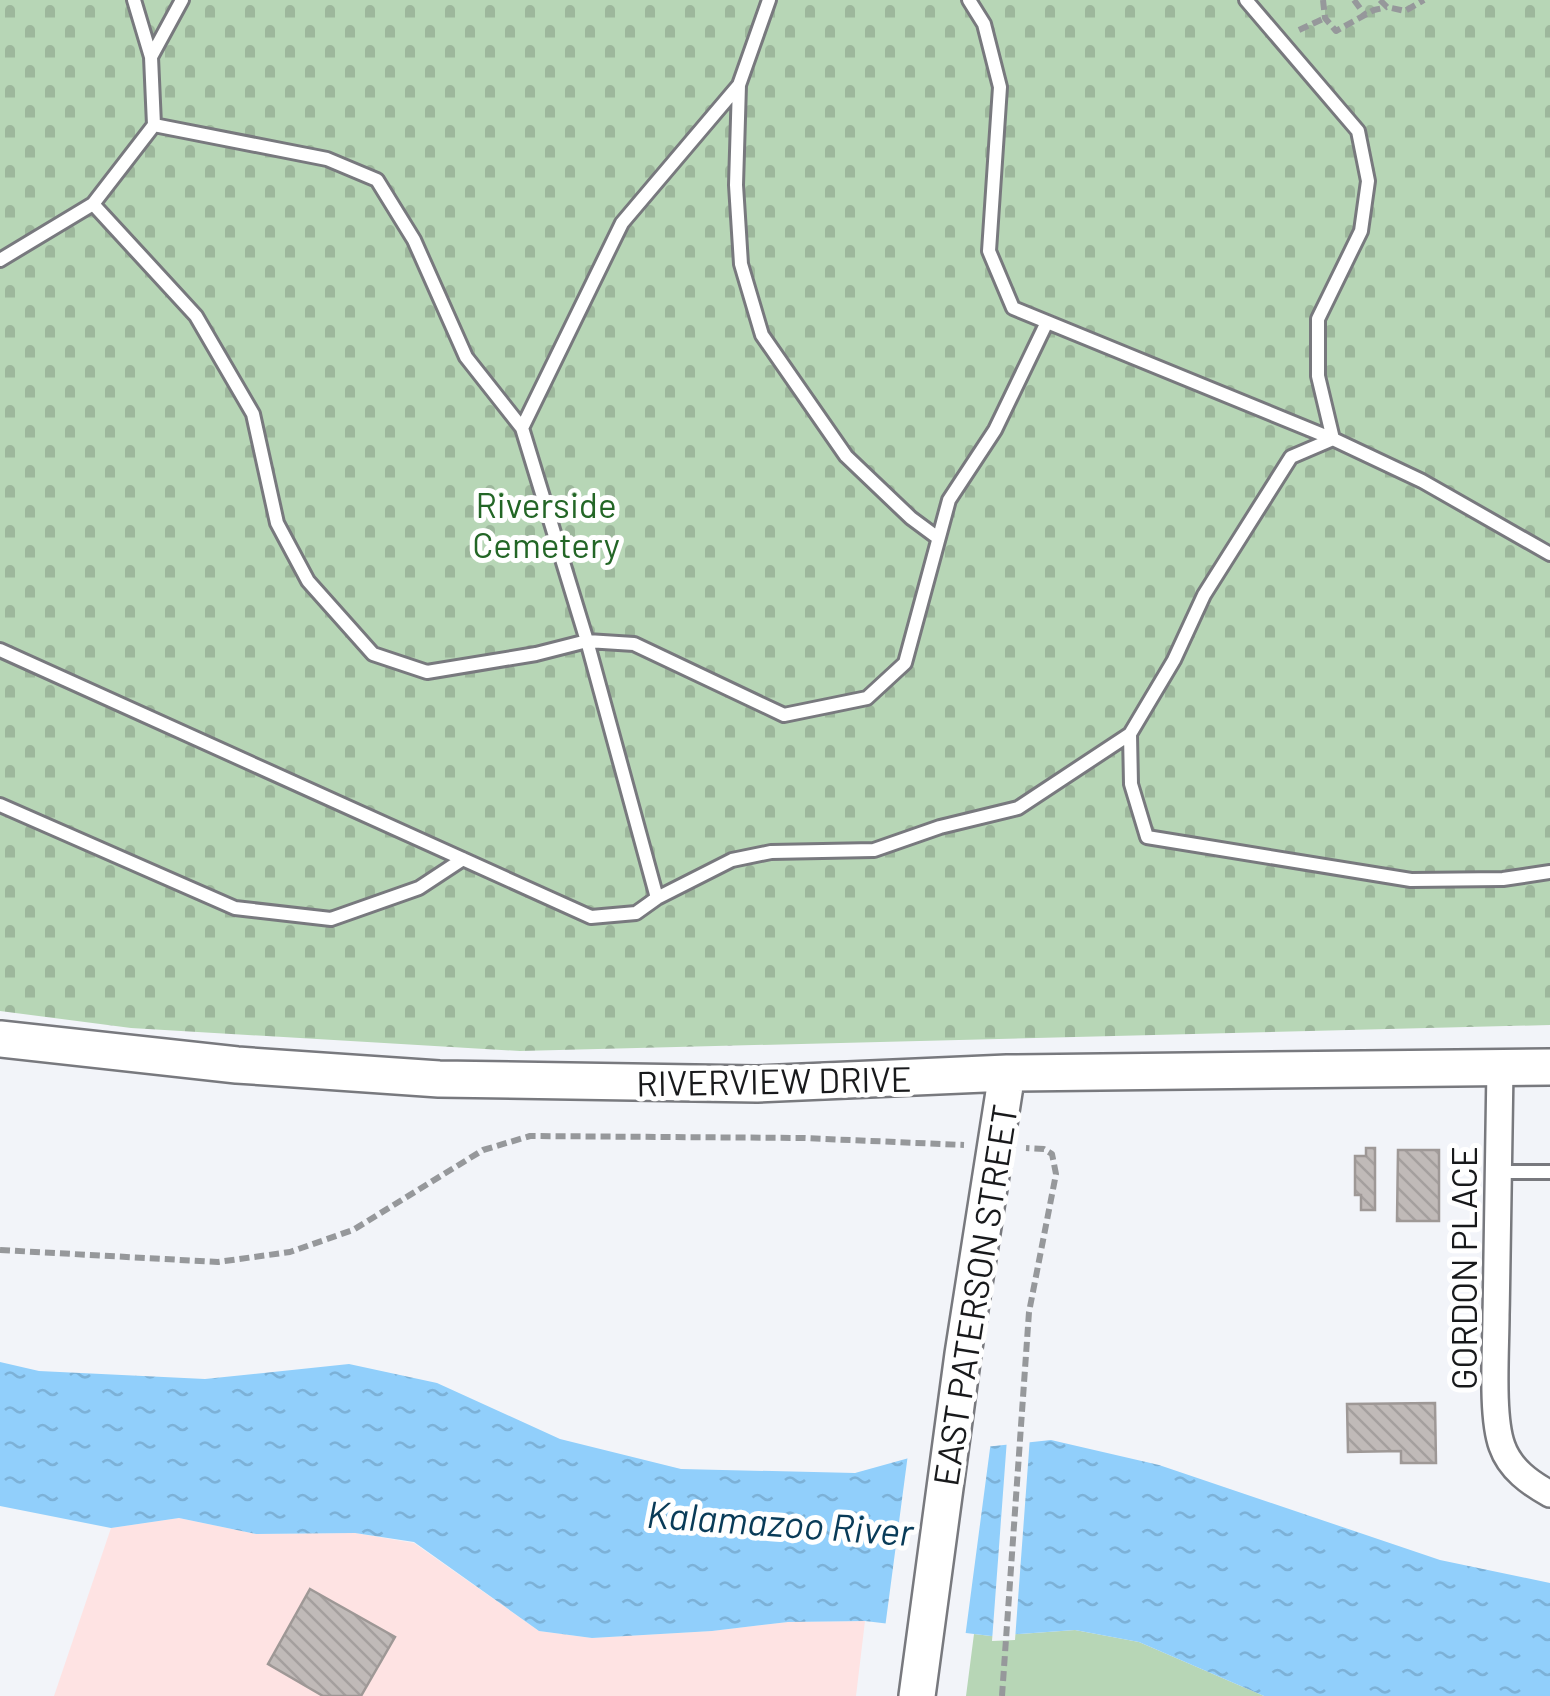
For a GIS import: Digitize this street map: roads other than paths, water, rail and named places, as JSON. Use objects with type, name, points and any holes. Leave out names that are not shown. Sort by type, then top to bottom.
[{"type":"street","name":"RIVERVIEW DRIVE","points":[[0,1040],[237,1066],[439,1079],[756,1084],[1007,1073],[1550,1067]]},
{"type":"street","name":"GORDON PLACE","points":[[1500,1068],[1498,1422],[1502,1446],[1522,1477],[1550,1494]]},
{"type":"street","name":"EAST PATERSON STREET","points":[[917,1696],[962,1354],[1007,1073]]},
{"type":"lane","points":[[0,260],[93,204],[154,125],[151,57],[134,0]]},
{"type":"lane","points":[[151,57],[182,0]]},
{"type":"lane","points":[[768,0],[738,85],[736,185],[741,264],[762,335],[846,456],[910,518],[938,538]]},
{"type":"lane","points":[[969,0],[984,24],[1000,87],[989,250],[1014,308],[1333,439],[1422,481],[1550,554]]},
{"type":"lane","points":[[1246,0],[1358,131],[1368,180],[1361,231],[1318,319],[1318,376],[1333,439]]},
{"type":"lane","points":[[522,428],[622,223],[738,85]]},
{"type":"lane","points":[[154,125],[327,159],[378,180],[414,240],[466,358],[522,428],[587,641],[657,898]]},
{"type":"lane","points":[[93,204],[196,316],[253,414],[277,523],[308,581],[373,654],[427,672],[536,654],[587,641],[634,644],[784,716],[868,698],[905,662],[949,500],[995,430],[1048,322]]},
{"type":"lane","points":[[0,650],[591,917],[636,913],[732,860],[772,852],[874,850],[940,827],[1018,808],[1130,734],[1174,660],[1204,595],[1291,458],[1333,439]]},
{"type":"lane","points":[[1130,734],[1131,784],[1147,837],[1411,880],[1503,879],[1550,872]]},
{"type":"lane","points":[[0,805],[234,908],[331,919],[419,888],[463,860]]},
{"type":"lane","points":[[1499,1172],[1550,1172]]},
{"type":"water","name":"Kalamazoo River","points":[[0,1362],[39,1371],[205,1379],[349,1364],[437,1383],[560,1439],[681,1469],[855,1473],[927,1453],[1051,1440],[1159,1465],[1440,1560],[1550,1583],[1550,1696],[1264,1696],[1139,1642],[1075,1630],[991,1636],[865,1621],[788,1622],[592,1638],[539,1631],[414,1542],[355,1533],[256,1534],[179,1518],[111,1528],[0,1506]]},
{"type":"park label","name":"Riverside Cemetery","points":[[546,524]]}]
